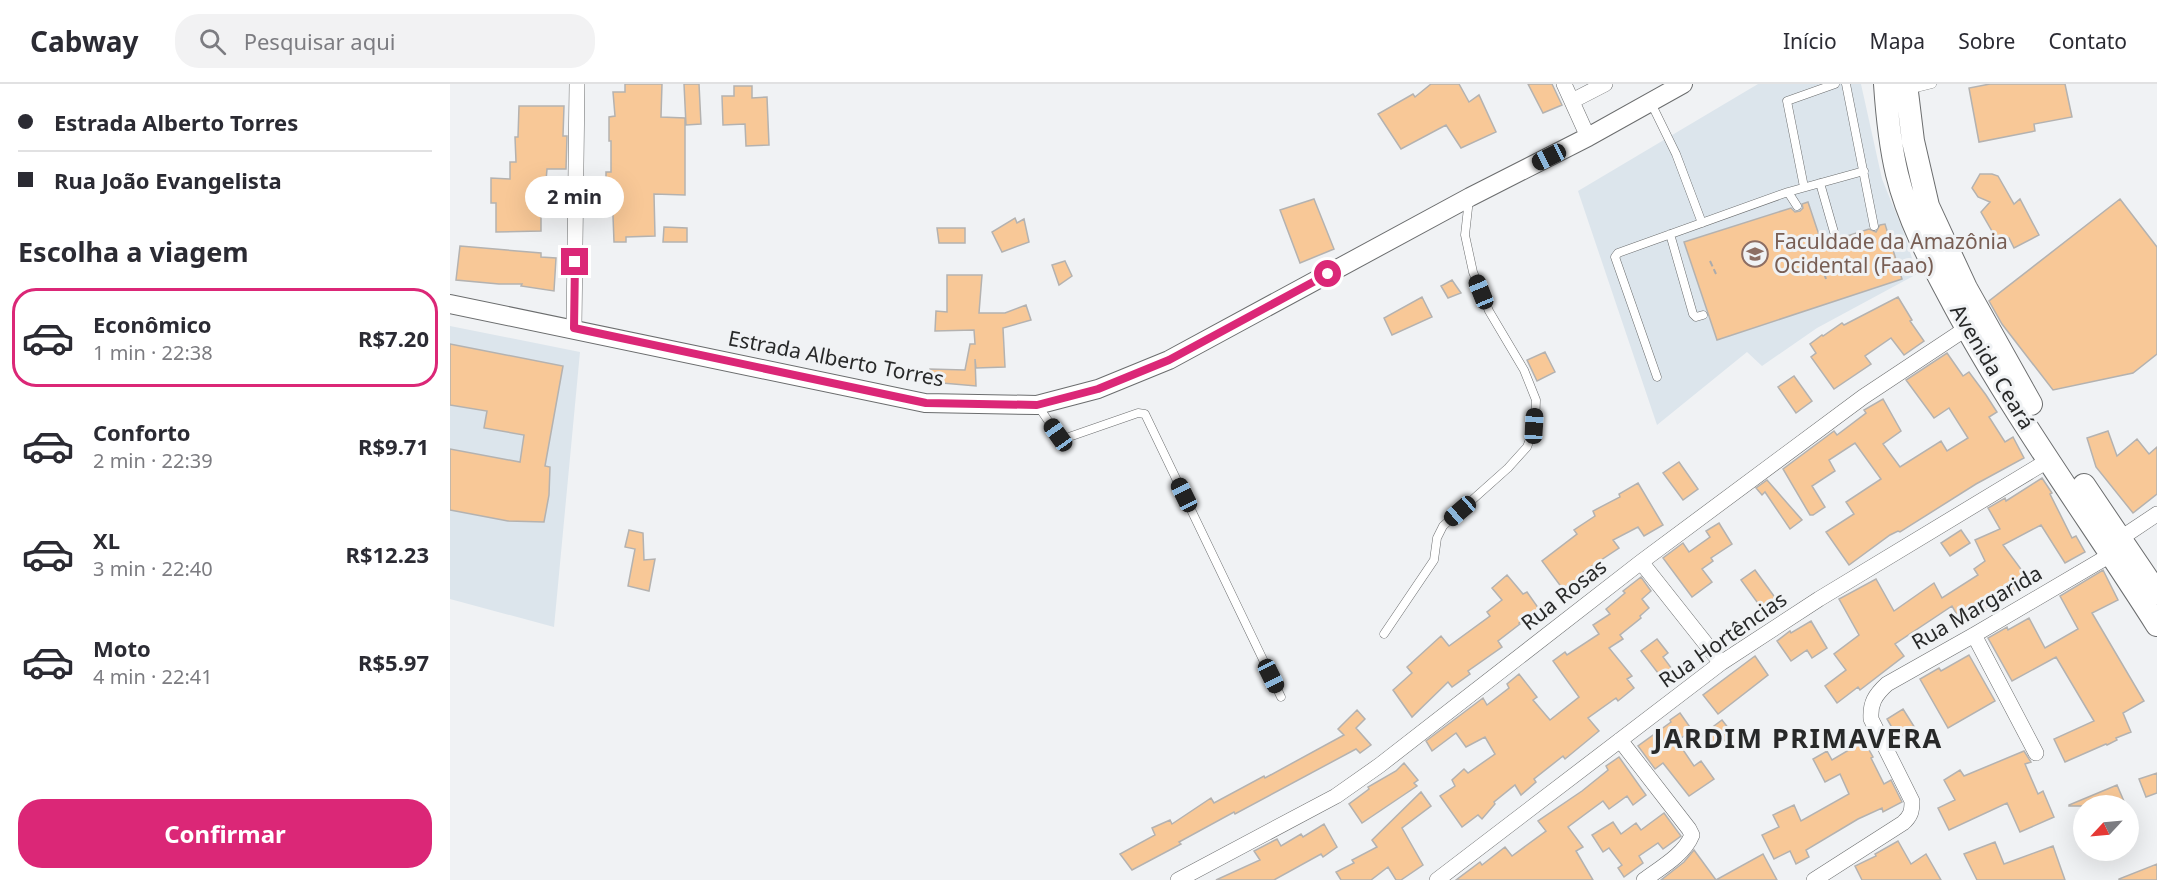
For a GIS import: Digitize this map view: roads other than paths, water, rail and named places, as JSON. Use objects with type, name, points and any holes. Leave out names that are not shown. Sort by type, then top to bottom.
[{"type":"main road","name":"Avenida Ceará","points":[[1885,84],[1897,174],[1910,215],[1931,261],[1967,328],[2049,460],[2116,546],[2157,593]]},
{"type":"main road","name":"Avenida Ceará","points":[[1907,87],[1913,141],[1928,206],[1966,288],[2030,403],[2116,546],[2157,625]]},
{"type":"street","points":[[574,328],[577,84]]},
{"type":"street","points":[[1564,84],[1588,137]]},
{"type":"street","points":[[1572,101],[1605,84]]},
{"type":"street","name":"Estrada Alberto Torres","points":[[450,304],[926,403],[1037,405],[1098,389],[1169,360],[1683,84]]},
{"type":"street","name":"Rua Rosas","points":[[1178,880],[1336,796],[1380,765],[1641,562],[1863,397],[1967,328]]},
{"type":"street","name":"Rua Hortências","points":[[1437,880],[1720,663],[1819,599],[2049,460]]},
{"type":"street","name":"Rua Margarida","points":[[1814,880],[1873,844],[1910,817],[1912,801],[1871,719],[1870,705],[1876,693],[1887,684],[1974,635],[2116,546],[2157,514]]},
{"type":"street","points":[[1641,562],[1720,663]]},
{"type":"street","points":[[1974,635],[2036,753]]},
{"type":"street","points":[[1620,740],[1692,835],[1689,844],[1682,851],[1644,880]]},
{"type":"lane","points":[[1804,187],[1787,101],[1835,84]]},
{"type":"lane","points":[[1846,84],[1874,226]]},
{"type":"lane","points":[[1907,87],[1932,84]]},
{"type":"lane","points":[[1651,103],[1676,154],[1702,223]]},
{"type":"lane","points":[[1657,377],[1615,257],[1618,253],[1788,192],[1864,171]]},
{"type":"lane","points":[[1820,183],[1834,232]]},
{"type":"lane","points":[[1788,192],[1797,206]]},
{"type":"lane","points":[[1384,634],[1434,560],[1437,538],[1443,525],[1527,447],[1534,426],[1536,400],[1524,370],[1489,311],[1473,272],[1465,235],[1470,197]]},
{"type":"lane","points":[[1670,234],[1694,314],[1696,317],[1703,315]]},
{"type":"lane","points":[[1037,405],[1058,435],[1066,438],[1138,413],[1145,414],[1281,697]]},
{"type":"place","name":"Faculdade da Amazônia Ocidental (Faao)","points":[[1755,254]]},
{"type":"district","name":"JARDIM PRIMAVERA","points":[[1798,739]]}]
